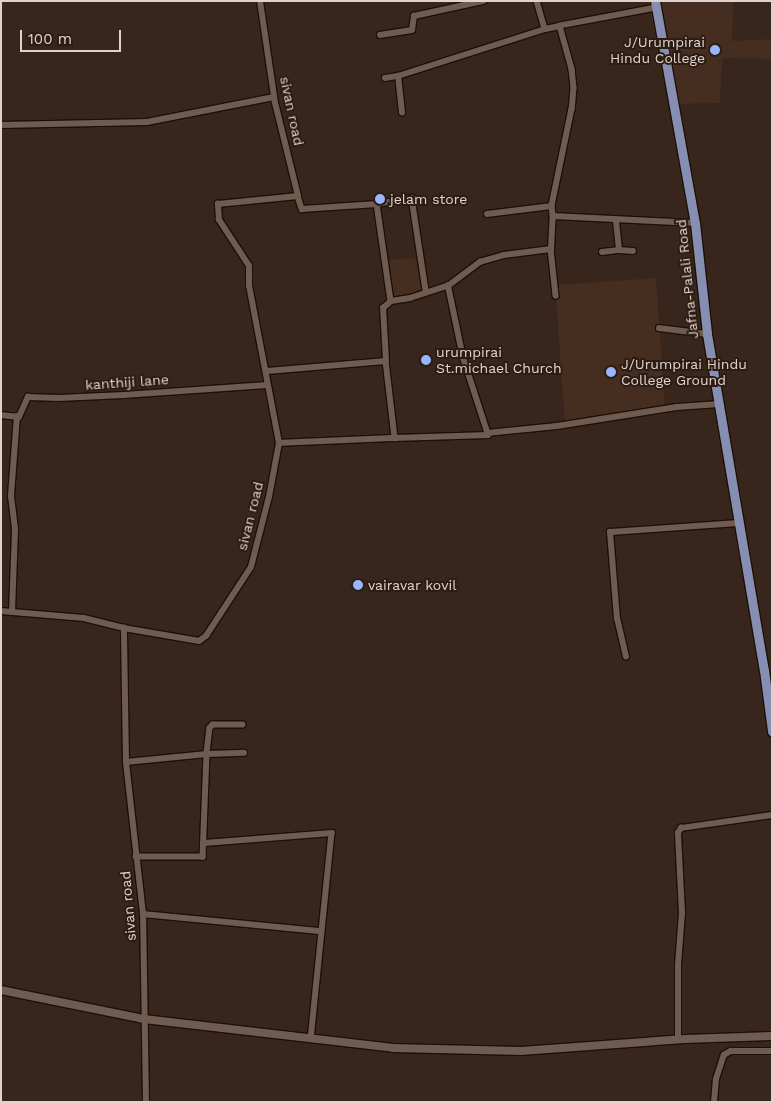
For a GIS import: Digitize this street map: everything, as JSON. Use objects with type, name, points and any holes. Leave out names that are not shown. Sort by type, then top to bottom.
[{"type":"main road","name":"Jafna-Palali Road","points":[[656,5],[676,106],[695,223],[707,334],[772,731]]},
{"type":"street","name":"sivan road","points":[[146,1102],[143,914],[126,762],[124,628],[199,641],[206,636],[251,567],[269,497],[279,443],[267,385],[267,371],[255,326],[248,286],[249,266],[219,220],[218,204],[298,196],[274,97],[260,1]]},
{"type":"street","points":[[380,35],[412,30],[414,16],[483,1]]},
{"type":"street","points":[[537,1],[545,29]]},
{"type":"street","points":[[385,78],[398,76],[545,29],[656,5]]},
{"type":"street","points":[[556,296],[551,249],[552,206],[574,88],[572,69],[560,26]]},
{"type":"street","points":[[398,76],[402,113]]},
{"type":"street","points":[[1,125],[147,122],[274,97]]},
{"type":"street","points":[[298,196],[302,209],[377,204],[412,198],[426,291]]},
{"type":"street","points":[[377,204],[391,301]]},
{"type":"street","points":[[487,214],[552,206]]},
{"type":"street","points":[[553,216],[695,223]]},
{"type":"street","points":[[616,220],[619,250]]},
{"type":"street","points":[[395,438],[386,361],[383,308],[391,301],[410,298],[426,291],[448,286],[480,262],[504,255],[551,249]]},
{"type":"street","points":[[602,252],[633,251]]},
{"type":"street","points":[[448,286],[463,358],[488,433]]},
{"type":"street","points":[[659,328],[707,334]]},
{"type":"street","points":[[267,371],[386,361]]},
{"type":"street","name":"kanthiji lane","points":[[17,416],[19,417],[28,397],[115,396],[267,385]]},
{"type":"street","points":[[279,443],[488,435],[488,433],[557,426],[677,407],[718,404]]},
{"type":"street","points":[[1,415],[17,416],[11,496],[15,529],[12,612]]},
{"type":"street","points":[[626,657],[617,620],[610,532],[739,522]]},
{"type":"street","points":[[1,611],[84,618],[124,628]]},
{"type":"street","points":[[136,857],[204,857],[207,754],[210,728],[213,725],[243,725]]},
{"type":"street","points":[[126,762],[207,754],[244,754]]},
{"type":"street","points":[[678,1039],[678,965],[682,913],[678,833],[681,828],[772,815]]},
{"type":"street","points":[[204,843],[332,834],[311,1039]]},
{"type":"street","points":[[143,914],[321,931]]},
{"type":"street","points":[[1,990],[144,1019],[393,1048],[517,1050],[678,1039],[772,1036]]},
{"type":"street","points":[[714,1102],[716,1079],[724,1055],[731,1051],[772,1051]]},
{"type":"shaded area","name":"J/Urumpirai Hindu College","points":[[648,1],[733,1],[732,41],[772,39],[772,59],[722,58],[720,103],[670,104]]},
{"type":"shaded area","points":[[420,258],[426,291],[391,301],[384,260]]},
{"type":"shaded area","name":"J/Urumpirai Hindu College Ground","points":[[656,278],[666,415],[565,422],[555,285]]},
{"type":"place","name":"J/Urumpirai Hindu College","points":[[715,50]]},
{"type":"place","name":"jelam store","points":[[380,199]]},
{"type":"place","name":"urumpirai St.michael Church","points":[[426,360]]},
{"type":"place","name":"J/Urumpirai Hindu College Ground","points":[[611,372]]},
{"type":"place","name":"vairavar kovil","points":[[358,585]]}]
